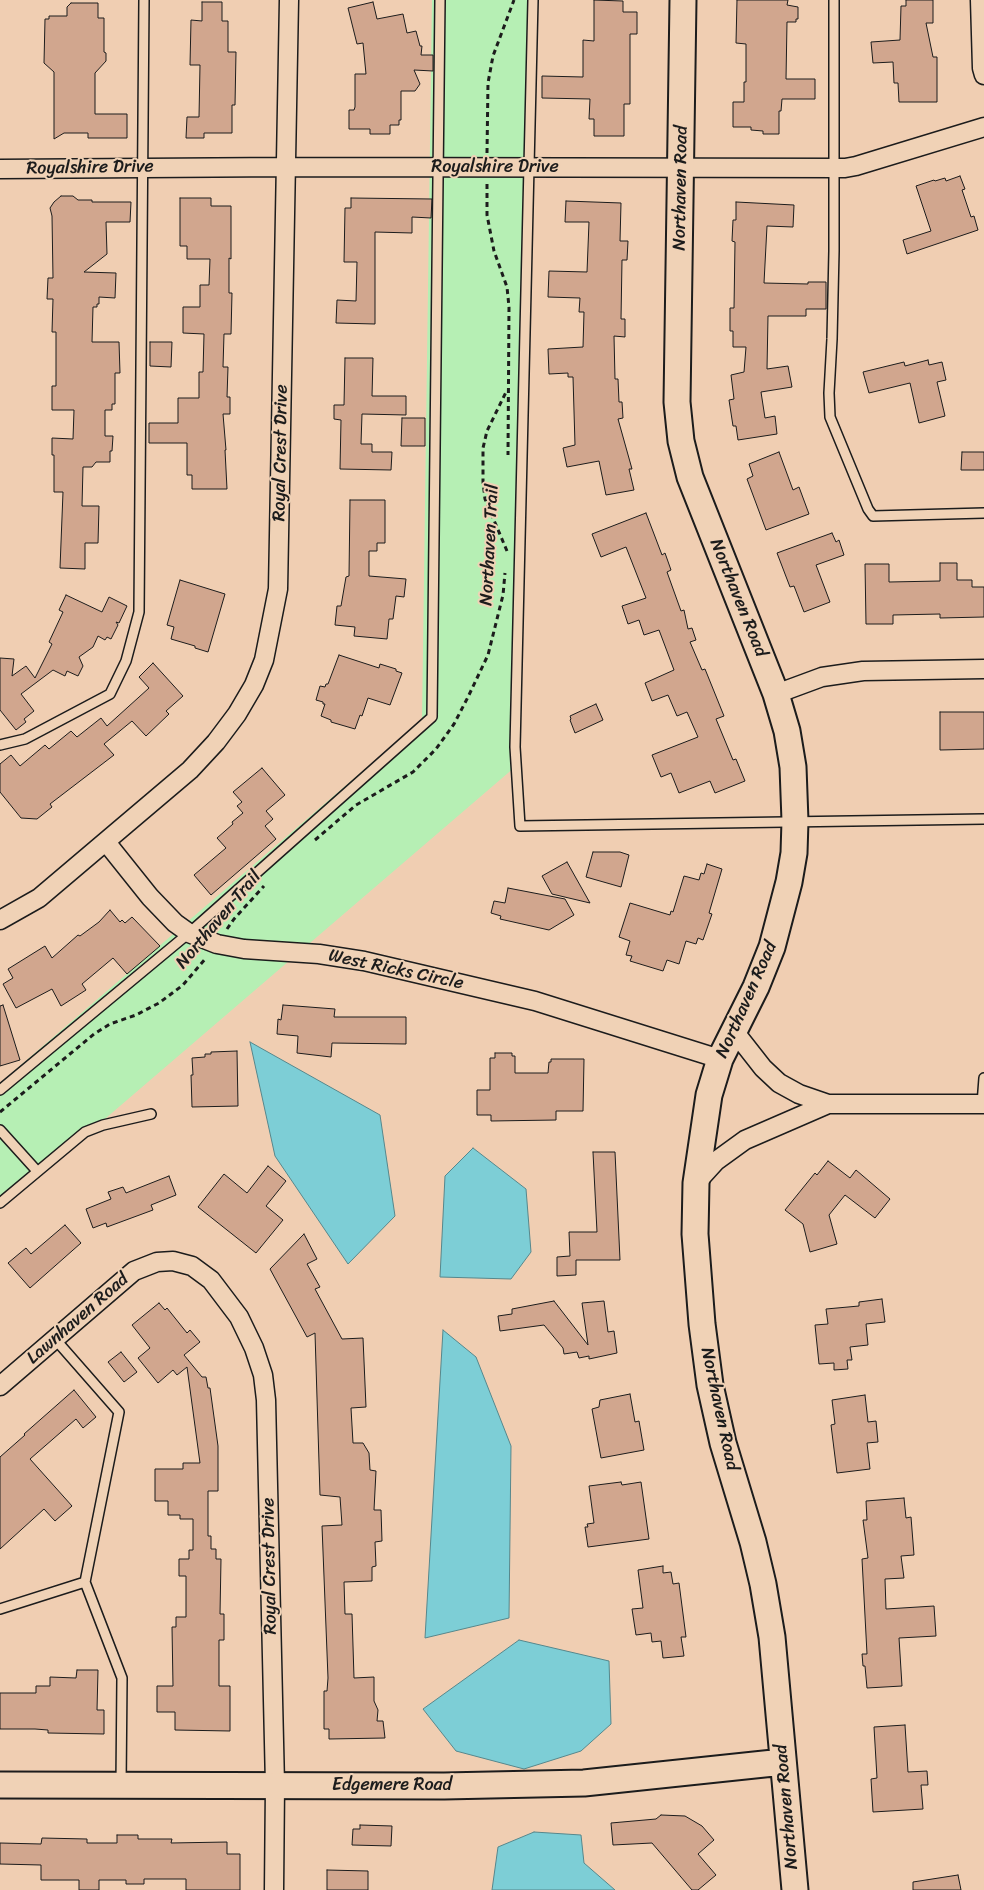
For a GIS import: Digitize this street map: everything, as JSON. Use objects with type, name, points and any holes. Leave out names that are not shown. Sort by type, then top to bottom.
[{"type":"street","name":"Royal Crest Drive","points":[[0,920],[39,898],[190,770],[216,742],[242,707],[254,685],[264,660],[278,589],[289,0]]},
{"type":"street","name":"Northaven Road","points":[[683,0],[677,402],[681,441],[690,477],[776,694],[787,731],[793,767],[794,853],[772,947],[756,987],[720,1059],[708,1095],[696,1183],[696,1244],[702,1324],[710,1385],[723,1443],[753,1542],[763,1584],[772,1637],[795,1890]]},
{"type":"street","points":[[980,0],[982,68],[984,75]]},
{"type":"street","name":"Royalshire Drive","points":[[0,169],[287,167],[834,168],[856,166],[984,127]]},
{"type":"street","points":[[776,694],[822,677],[863,671],[984,669]]},
{"type":"street","name":"West Ricks Circle","points":[[106,842],[150,897],[175,923],[189,933],[217,944],[244,949],[319,954],[373,963],[535,1000],[720,1059]]},
{"type":"street","points":[[734,1031],[764,1068],[779,1083],[800,1094],[828,1104],[983,1104]]},
{"type":"street","points":[[696,1183],[716,1160],[745,1140],[828,1104]]},
{"type":"street","name":"Lawnhaven Road","points":[[0,1386],[134,1271],[157,1262],[173,1261],[192,1266]]},
{"type":"street","name":"Royal Crest Drive","points":[[192,1266],[211,1280],[239,1317],[254,1348],[263,1375],[266,1400],[275,1785],[274,1890]]},
{"type":"street","name":"Edgemere Road","points":[[0,1785],[444,1786],[584,1783],[783,1762]]},
{"type":"lane","points":[[0,745],[25,739],[110,694],[126,661],[140,612],[144,0]]},
{"type":"lane","points":[[0,1090],[189,933],[432,717],[440,0]]},
{"type":"lane","points":[[533,0],[516,747],[520,826],[984,819]]},
{"type":"lane","points":[[834,0],[834,168],[830,417],[868,509],[873,516],[984,513]]},
{"type":"lane","points":[[983,1104],[984,1078]]},
{"type":"lane","points":[[0,1203],[85,1132],[103,1125],[151,1114]]},
{"type":"lane","points":[[0,1130],[37,1171]]},
{"type":"lane","points":[[55,1339],[119,1412],[85,1582],[122,1678],[121,1785]]},
{"type":"lane","points":[[0,1609],[85,1582]]},
{"type":"path","name":"Northaven Trail","points":[[508,460],[509,308],[507,286],[494,251],[487,215],[488,83],[494,56],[514,0]]},
{"type":"path","points":[[507,551],[484,499],[483,448],[487,430],[508,387]]},
{"type":"path","name":"Northaven Trail","points":[[506,560],[507,533]]},
{"type":"path","name":"Northaven Trail","points":[[308,846],[356,805],[412,772],[436,749],[461,711],[488,655],[503,595],[505,569]]},
{"type":"path","name":"Northaven Trail","points":[[0,1112],[94,1034],[110,1024],[136,1015],[159,1003],[183,986],[217,944],[234,919],[269,881]]},
{"type":"green space","points":[[432,0],[529,0],[515,767],[0,1209],[0,1083],[422,720]]},
{"type":"water","points":[[250,1042],[380,1115],[395,1216],[348,1264],[275,1156]]},
{"type":"water","points":[[473,1148],[526,1189],[531,1252],[511,1279],[440,1277],[445,1176]]},
{"type":"water","points":[[443,1330],[476,1357],[511,1446],[509,1618],[425,1638]]},
{"type":"water","points":[[519,1640],[609,1661],[611,1724],[581,1751],[524,1769],[456,1751],[423,1709]]},
{"type":"water","points":[[534,1832],[581,1835],[584,1863],[615,1890],[492,1890],[498,1847]]},
{"type":"building","points":[[594,0],[623,1],[623,12],[637,12],[637,34],[630,34],[630,104],[624,104],[624,136],[594,136],[594,119],[589,119],[590,99],[542,98],[542,76],[583,77],[583,40],[594,41]]},
{"type":"building","points":[[737,0],[788,0],[787,5],[798,7],[798,19],[796,19],[796,22],[787,22],[786,79],[815,79],[815,99],[782,99],[781,111],[779,111],[779,134],[763,134],[763,131],[751,130],[751,127],[733,127],[733,102],[744,102],[744,82],[746,82],[746,44],[736,43]]},
{"type":"building","points":[[906,0],[933,0],[933,23],[926,23],[933,57],[937,57],[937,102],[899,102],[898,83],[894,83],[893,62],[873,63],[871,42],[900,40],[901,6],[906,6]]},
{"type":"building","points":[[202,2],[222,2],[222,21],[228,21],[228,52],[236,52],[235,105],[232,105],[232,133],[204,133],[204,138],[186,138],[187,117],[199,117],[200,65],[190,65],[191,20],[202,21]]},
{"type":"building","points":[[373,2],[377,19],[403,14],[407,33],[416,31],[420,46],[422,46],[421,55],[433,55],[433,71],[414,70],[420,84],[415,91],[401,91],[401,120],[399,120],[399,125],[390,125],[390,134],[370,134],[370,129],[349,129],[349,110],[354,110],[355,107],[355,74],[366,74],[363,43],[357,44],[348,8]]},
{"type":"building","points":[[71,3],[98,3],[98,18],[104,18],[104,52],[106,53],[106,61],[95,73],[95,114],[127,114],[127,138],[88,138],[88,133],[64,133],[54,139],[54,72],[44,63],[45,19],[49,19],[49,16],[67,16],[67,7]]},
{"type":"building","points":[[960,176],[965,189],[962,190],[971,217],[974,216],[978,230],[907,254],[903,240],[931,231],[916,186],[934,180],[945,178],[946,181]]},
{"type":"building","points":[[61,196],[73,196],[78,200],[92,200],[92,202],[131,202],[130,222],[106,222],[107,254],[84,272],[116,273],[115,298],[99,297],[99,304],[97,304],[97,307],[93,307],[92,342],[119,342],[120,373],[115,373],[115,404],[112,404],[112,410],[105,410],[105,436],[113,436],[110,462],[96,462],[92,467],[83,467],[82,506],[99,506],[98,543],[85,543],[85,569],[60,568],[63,492],[54,492],[52,438],[73,439],[74,410],[52,410],[52,386],[56,386],[56,332],[52,332],[53,299],[47,299],[48,278],[53,278],[52,216],[50,208]]},
{"type":"building","points":[[180,198],[211,198],[211,206],[231,206],[229,293],[232,293],[231,334],[224,334],[223,367],[228,367],[227,397],[230,397],[230,414],[223,414],[227,489],[192,489],[192,475],[187,475],[187,443],[149,443],[149,423],[178,423],[178,398],[199,398],[199,372],[203,372],[204,334],[183,333],[183,307],[200,307],[200,285],[209,285],[210,259],[187,259],[187,246],[180,246]]},
{"type":"building","points":[[351,198],[432,199],[431,218],[412,217],[412,233],[375,232],[375,324],[336,323],[337,300],[356,301],[357,262],[344,262],[345,208],[351,208]]},
{"type":"building","points":[[566,201],[621,203],[620,241],[628,241],[627,260],[622,260],[621,319],[625,319],[625,337],[614,336],[615,379],[618,379],[619,402],[622,402],[623,418],[618,419],[632,469],[629,469],[634,490],[606,495],[599,461],[567,467],[563,448],[575,445],[573,377],[568,377],[568,373],[549,374],[548,349],[583,347],[584,312],[579,312],[580,298],[548,297],[549,271],[587,272],[589,222],[565,222]]},
{"type":"building","points":[[736,202],[794,205],[793,227],[767,226],[764,283],[808,284],[808,282],[826,282],[826,309],[806,309],[806,316],[768,316],[767,369],[788,366],[792,387],[761,392],[765,418],[775,416],[777,434],[738,440],[736,426],[733,426],[729,400],[734,399],[731,375],[744,372],[746,347],[733,347],[733,331],[730,331],[730,308],[734,308],[735,242],[732,241],[733,220],[736,220]]},
{"type":"building","points":[[150,342],[172,342],[171,367],[150,366]]},
{"type":"building","points":[[345,358],[373,358],[372,396],[406,396],[406,415],[362,414],[361,444],[372,444],[372,452],[392,452],[391,470],[340,469],[341,420],[334,419],[334,405],[344,405]]},
{"type":"building","points":[[928,360],[929,365],[942,362],[946,380],[937,382],[945,416],[919,423],[910,383],[869,393],[863,372],[904,362],[905,366]]},
{"type":"building","points":[[402,418],[425,418],[425,446],[401,446]]},
{"type":"building","points":[[779,452],[793,490],[799,487],[809,514],[766,530],[747,479],[753,476],[749,464]]},
{"type":"building","points":[[962,452],[984,452],[984,470],[961,470]]},
{"type":"building","points":[[350,500],[385,500],[385,543],[377,543],[377,551],[369,551],[369,576],[406,579],[404,597],[396,596],[393,619],[389,619],[387,639],[354,636],[355,627],[335,625],[337,606],[341,606],[346,577],[349,576]]},
{"type":"building","points":[[646,513],[662,555],[665,553],[671,570],[667,572],[681,611],[684,610],[688,629],[692,628],[696,640],[690,642],[702,670],[705,669],[724,716],[716,719],[733,760],[736,759],[745,781],[715,793],[710,781],[679,793],[671,773],[661,777],[652,755],[698,737],[687,712],[677,716],[668,695],[652,701],[645,683],[674,670],[659,630],[644,635],[639,620],[628,624],[622,606],[646,598],[626,547],[601,557],[592,534]]},
{"type":"building","points":[[832,533],[836,542],[839,540],[844,555],[816,565],[830,602],[804,612],[794,586],[790,587],[777,553]]},
{"type":"building","points":[[940,563],[957,563],[957,580],[972,580],[972,587],[984,587],[984,617],[940,618],[940,614],[893,615],[893,624],[866,624],[865,564],[889,564],[889,582],[940,581]]},
{"type":"building","points":[[180,580],[225,594],[208,652],[171,639],[174,627],[167,625]]},
{"type":"building","points":[[66,595],[102,612],[109,597],[127,606],[119,623],[116,622],[118,625],[111,639],[107,637],[105,640],[98,636],[93,647],[79,657],[83,666],[78,676],[67,671],[65,676],[53,670],[21,694],[34,711],[24,719],[26,722],[16,730],[0,710],[0,658],[14,659],[12,676],[26,666],[35,678],[52,644],[49,642],[63,612],[59,610]]},
{"type":"building","points":[[339,655],[379,668],[380,664],[402,673],[390,705],[368,698],[355,729],[331,722],[331,720],[321,716],[325,704],[316,700],[320,686],[325,687],[328,684]]},
{"type":"building","points":[[153,663],[183,696],[166,711],[169,714],[146,736],[132,721],[104,744],[114,755],[50,804],[52,807],[37,819],[21,818],[0,792],[0,764],[11,755],[20,766],[45,745],[49,749],[71,731],[77,737],[101,718],[107,726],[149,688],[139,677]]},
{"type":"building","points":[[596,704],[603,720],[575,733],[570,716]]},
{"type":"building","points":[[940,712],[984,712],[984,749],[940,750]]},
{"type":"building","points":[[262,768],[285,795],[266,811],[273,819],[265,826],[276,839],[211,895],[194,875],[226,848],[217,838],[243,813],[237,806],[242,802],[233,792]]},
{"type":"building","points":[[593,852],[620,852],[629,855],[621,887],[586,877]]},
{"type":"building","points":[[567,862],[590,903],[552,894],[542,876]]},
{"type":"building","points":[[707,864],[722,869],[709,913],[712,914],[703,940],[698,938],[696,944],[686,941],[679,964],[667,960],[663,971],[630,961],[632,956],[626,955],[630,941],[619,937],[630,903],[670,915],[671,911],[673,912],[684,876],[699,880],[701,873],[704,874]]},
{"type":"building","points":[[508,888],[565,899],[574,915],[549,930],[500,919],[501,916],[491,913],[494,901],[505,903]]},
{"type":"building","points":[[110,910],[120,922],[122,920],[125,923],[132,917],[160,946],[127,974],[113,958],[82,984],[86,990],[61,1006],[52,989],[16,1008],[3,984],[13,978],[8,969],[45,946],[52,958],[78,935],[80,936],[99,922]]},
{"type":"building","points":[[3,1005],[20,1060],[0,1066],[0,1006]]},
{"type":"building","points":[[283,1005],[335,1009],[334,1017],[406,1017],[406,1044],[332,1043],[331,1057],[297,1053],[298,1036],[277,1034],[278,1019],[281,1020]]},
{"type":"building","points":[[237,1051],[238,1106],[192,1107],[192,1058],[205,1057],[205,1054],[211,1054],[211,1052]]},
{"type":"building","points":[[495,1053],[512,1053],[512,1056],[515,1056],[515,1073],[548,1073],[551,1059],[584,1059],[583,1111],[556,1111],[556,1120],[491,1121],[491,1115],[477,1115],[477,1090],[490,1090],[490,1058],[495,1058]]},
{"type":"building","points":[[593,1152],[615,1152],[620,1260],[576,1260],[576,1275],[557,1276],[557,1257],[570,1256],[569,1232],[597,1232]]},
{"type":"building","points":[[828,1161],[850,1178],[856,1170],[890,1199],[875,1218],[845,1195],[829,1215],[837,1244],[810,1252],[803,1224],[785,1210],[815,1173],[817,1175]]},
{"type":"building","points":[[268,1166],[286,1181],[266,1206],[283,1220],[256,1253],[198,1207],[224,1174],[247,1193]]},
{"type":"building","points":[[169,1176],[176,1195],[151,1205],[153,1210],[107,1227],[106,1223],[93,1228],[86,1209],[111,1199],[108,1192],[123,1187],[126,1193]]},
{"type":"building","points":[[65,1225],[81,1243],[30,1288],[8,1263],[26,1248],[31,1254]]},
{"type":"building","points":[[304,1234],[317,1259],[307,1264],[320,1287],[315,1289],[342,1339],[363,1338],[366,1407],[351,1408],[353,1443],[363,1443],[369,1453],[370,1470],[376,1471],[374,1510],[381,1510],[382,1541],[375,1542],[376,1566],[372,1567],[372,1581],[344,1582],[345,1614],[352,1614],[354,1678],[374,1677],[374,1701],[378,1710],[377,1721],[383,1721],[385,1738],[329,1739],[329,1729],[324,1729],[324,1691],[327,1691],[328,1678],[322,1526],[342,1525],[340,1497],[320,1495],[315,1333],[307,1337],[270,1269]]},
{"type":"building","points":[[882,1299],[885,1322],[866,1324],[868,1345],[850,1347],[852,1360],[847,1360],[848,1369],[834,1370],[834,1363],[819,1364],[815,1325],[828,1324],[826,1309],[859,1306],[859,1302]]},
{"type":"building","points":[[554,1301],[588,1345],[582,1303],[604,1301],[608,1332],[614,1331],[617,1353],[589,1359],[589,1356],[579,1358],[577,1352],[564,1354],[563,1348],[544,1325],[500,1331],[498,1316],[512,1314],[512,1309]]},
{"type":"building","points":[[159,1303],[165,1310],[167,1308],[187,1333],[190,1330],[200,1342],[184,1355],[202,1377],[206,1377],[208,1388],[210,1388],[218,1446],[218,1491],[208,1491],[208,1536],[211,1536],[211,1549],[216,1549],[216,1559],[221,1559],[220,1614],[224,1614],[224,1640],[219,1640],[219,1686],[230,1686],[230,1731],[175,1730],[175,1712],[157,1712],[157,1686],[173,1686],[172,1627],[176,1627],[176,1617],[186,1617],[186,1576],[179,1576],[179,1559],[189,1559],[189,1550],[193,1550],[193,1519],[180,1519],[180,1515],[168,1515],[168,1501],[155,1501],[155,1469],[183,1469],[183,1463],[200,1463],[187,1367],[177,1375],[173,1370],[158,1383],[138,1358],[150,1348],[132,1325]]},
{"type":"building","points":[[121,1352],[137,1372],[124,1382],[108,1362]]},
{"type":"building","points":[[74,1390],[96,1417],[83,1428],[76,1419],[30,1459],[72,1506],[55,1521],[44,1509],[0,1549],[0,1457]]},
{"type":"building","points":[[630,1394],[635,1422],[639,1421],[644,1450],[601,1458],[592,1409],[599,1407],[600,1400]]},
{"type":"building","points":[[865,1395],[868,1422],[876,1421],[878,1442],[867,1443],[870,1469],[837,1473],[831,1425],[835,1424],[832,1400]]},
{"type":"building","points":[[621,1482],[622,1485],[641,1482],[649,1539],[588,1547],[585,1527],[588,1527],[587,1524],[594,1523],[589,1486]]},
{"type":"building","points":[[904,1498],[906,1518],[911,1517],[914,1555],[901,1556],[904,1578],[885,1579],[886,1609],[934,1606],[936,1636],[899,1638],[902,1686],[867,1688],[862,1654],[867,1654],[862,1559],[868,1558],[863,1520],[867,1520],[866,1501]]},
{"type":"building","points":[[663,1566],[663,1573],[671,1572],[673,1584],[679,1583],[686,1637],[681,1637],[684,1656],[663,1658],[661,1641],[652,1642],[651,1633],[636,1635],[632,1609],[643,1608],[638,1570]]},
{"type":"building","points":[[77,1670],[98,1670],[97,1710],[104,1710],[104,1734],[48,1733],[48,1730],[0,1729],[0,1693],[36,1693],[36,1686],[50,1686],[50,1677],[76,1678]]},
{"type":"building","points":[[905,1725],[908,1772],[927,1771],[928,1785],[921,1785],[923,1809],[873,1812],[871,1779],[877,1778],[874,1727]]},
{"type":"building","points":[[661,1815],[685,1816],[702,1826],[714,1840],[698,1854],[716,1875],[698,1890],[692,1890],[652,1843],[613,1845],[611,1823],[656,1819]]},
{"type":"building","points":[[360,1825],[392,1826],[391,1846],[352,1845],[353,1829],[360,1829]]},
{"type":"building","points":[[117,1835],[138,1835],[138,1839],[172,1839],[171,1843],[227,1842],[227,1854],[240,1854],[240,1890],[186,1890],[186,1879],[144,1879],[144,1884],[126,1884],[126,1880],[99,1880],[99,1890],[79,1890],[79,1880],[41,1880],[41,1865],[0,1864],[0,1843],[41,1844],[42,1838],[87,1839],[87,1843],[117,1843]]},
{"type":"building","points":[[327,1870],[368,1871],[368,1890],[327,1890]]},
{"type":"building","points":[[958,1875],[961,1890],[913,1890],[913,1882]]}]
